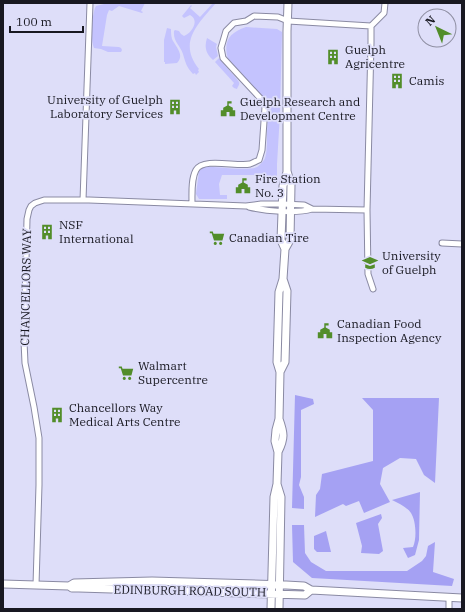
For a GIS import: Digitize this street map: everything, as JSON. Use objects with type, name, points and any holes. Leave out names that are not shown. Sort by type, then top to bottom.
[{"type":"main road","points":[[271,609],[274,497],[277,484],[278,452],[283,441],[283,430],[279,419],[280,372],[277,362],[277,327],[279,292],[283,279],[285,249],[290,240],[286,208],[291,186],[287,171],[288,3]]},
{"type":"main road","points":[[277,484],[281,497],[279,609]]},
{"type":"main road","name":"EDINBURGH ROAD SOUTH","points":[[69,586],[74,583],[152,581],[271,584],[304,586],[310,590],[462,598]]},
{"type":"main road","name":"EDINBURGH ROAD SOUTH","points":[[3,584],[69,586],[72,588],[305,595],[310,590]]},
{"type":"street","points":[[83,200],[90,3]]},
{"type":"street","points":[[373,289],[368,274],[367,210],[371,26],[384,13],[384,3]]},
{"type":"street","points":[[192,204],[194,175],[197,168],[204,163],[250,164],[258,160],[262,150],[265,107],[261,99],[223,58],[221,48],[226,31],[234,24],[246,21],[254,16],[278,17],[288,21],[371,26]]},
{"type":"street","name":"CHANCELLORS WAY","points":[[36,585],[39,438],[25,363],[24,341],[27,219],[31,206],[44,200],[83,200],[246,206],[261,204],[304,212],[312,209],[367,210]]},
{"type":"street","points":[[442,243],[462,244]]},
{"type":"street","points":[[448,609],[449,598]]},
{"type":"shaded area","points":[[108,3],[145,3],[141,11],[143,12],[142,13],[119,6],[112,11],[109,10],[102,46],[119,47],[122,50],[121,52],[108,52],[94,48],[92,28],[95,8],[96,6]]},
{"type":"shaded area","points":[[213,3],[216,3],[197,26],[190,42],[190,50],[193,59],[199,69],[199,72],[196,75],[195,73],[193,74],[186,65],[182,51],[175,38],[174,31],[179,31],[184,36],[190,32],[194,26],[195,23],[193,17],[190,15],[184,18],[182,16],[191,5],[192,6],[190,8],[200,17]]},
{"type":"shaded area","points":[[246,27],[277,29],[282,32],[277,179],[263,179],[263,175],[222,175],[219,184],[220,195],[227,195],[227,199],[199,199],[196,194],[199,171],[204,166],[246,169],[253,168],[260,165],[266,156],[268,118],[266,100],[228,59],[226,47],[229,38],[235,32]]},
{"type":"shaded area","points":[[167,28],[171,29],[172,39],[180,54],[177,63],[165,64],[164,62],[164,40]]},
{"type":"shaded area","points":[[207,38],[217,44],[216,47],[218,56],[213,60],[206,50]]},
{"type":"shaded area","points":[[219,58],[239,82],[237,89],[232,86],[234,83],[215,62]]},
{"type":"shaded area","points":[[295,395],[313,399],[314,404],[301,410],[301,477],[299,485],[304,497],[304,509],[292,508]]},
{"type":"shaded area","points":[[362,398],[439,398],[435,483],[424,475],[416,459],[400,458],[383,468],[380,484],[390,502],[364,513],[359,501],[346,506],[343,504],[315,517],[316,495],[320,489],[322,474],[373,461],[373,410]]},
{"type":"shaded area","points":[[420,492],[419,540],[415,555],[408,558],[403,548],[413,547],[415,534],[414,520],[411,513],[407,509],[392,500]]},
{"type":"shaded area","points":[[381,514],[382,518],[378,524],[383,551],[379,554],[361,553],[362,546],[356,523]]},
{"type":"shaded area","points":[[292,525],[304,525],[305,553],[311,562],[326,571],[407,571],[422,561],[426,556],[428,546],[435,542],[433,572],[454,579],[452,586],[312,578],[293,562]]},
{"type":"shaded area","points":[[326,531],[331,552],[317,552],[314,549],[314,536]]},
{"type":"place","name":"Guelph Agricentre","points":[[333,57]]},
{"type":"place","name":"Camis","points":[[397,81]]},
{"type":"place","name":"University of Guelph Laboratory Services","points":[[175,107]]},
{"type":"place","name":"Guelph Research and Development Centre","points":[[228,109]]},
{"type":"place","name":"Fire Station No. 3","points":[[243,186]]},
{"type":"place","name":"NSF International","points":[[47,232]]},
{"type":"place","name":"Canadian Tire","points":[[217,238]]},
{"type":"place","name":"University of Guelph","points":[[370,263]]},
{"type":"place","name":"Canadian Food Inspection Agency","points":[[325,331]]},
{"type":"place","name":"Walmart Supercentre","points":[[126,373]]},
{"type":"place","name":"Chancellors Way Medical Arts Centre","points":[[57,415]]}]
